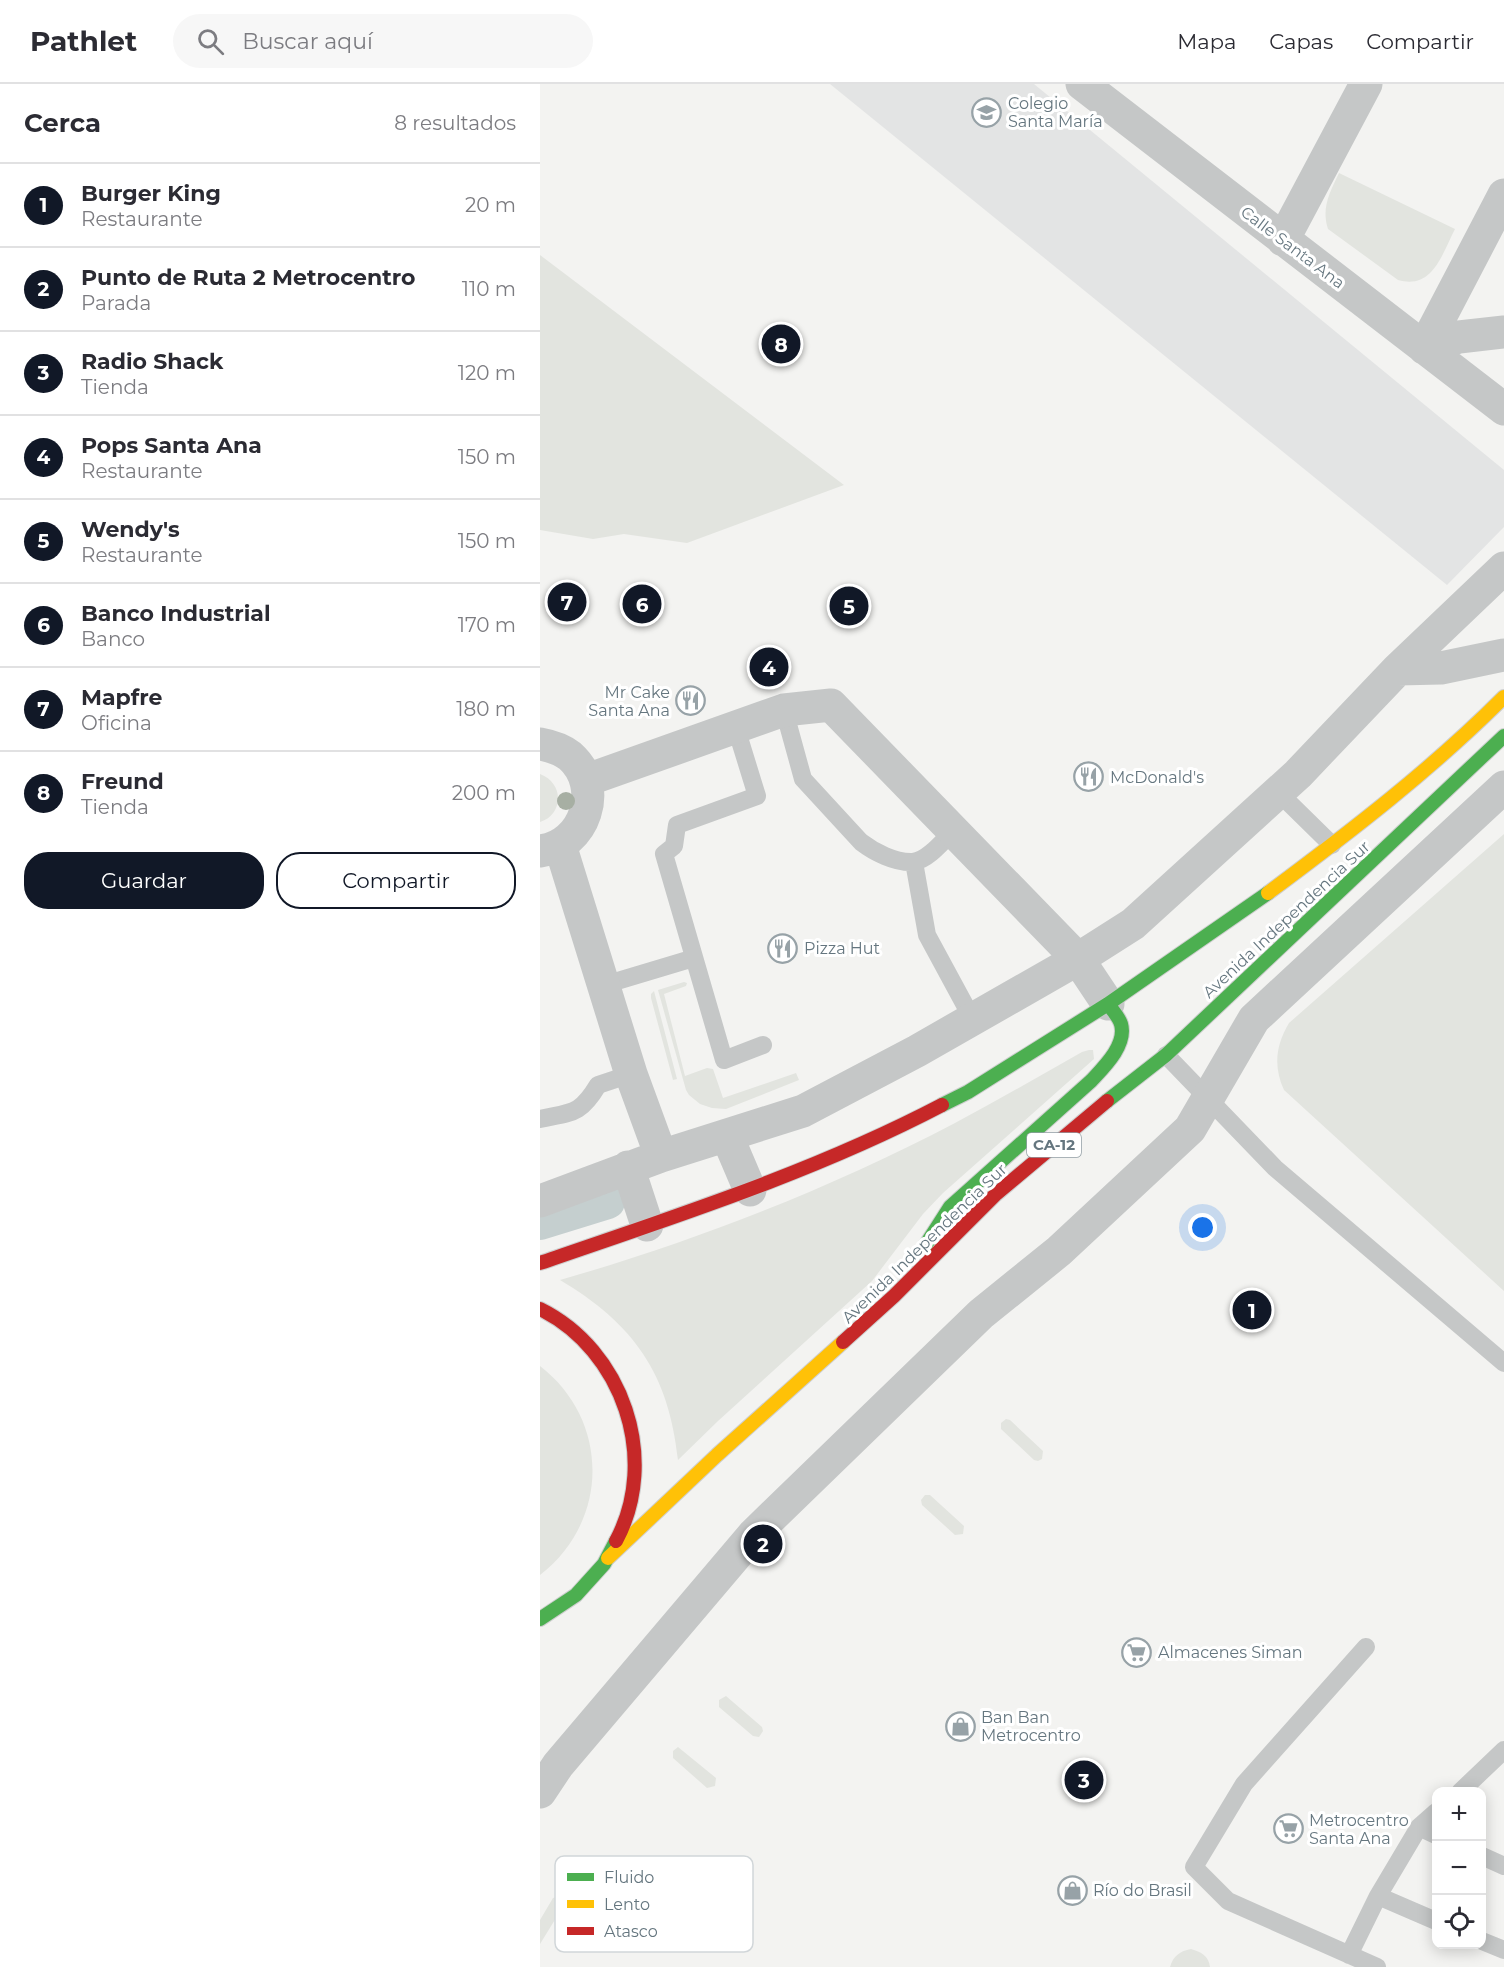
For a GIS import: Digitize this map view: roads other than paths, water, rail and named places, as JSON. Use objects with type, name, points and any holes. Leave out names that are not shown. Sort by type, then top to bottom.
[{"type":"highway","name":"Avenida Independencia Sur","points":[[540,1263],[750,1190],[901,1127],[968,1092],[1198,944],[1366,820],[1463,738],[1504,697]]},
{"type":"highway","name":"Avenida Independencia Sur","points":[[608,1558],[717,1455],[894,1296],[995,1195],[1166,1055],[1504,736]]},
{"type":"highway","points":[[894,1296],[950,1207],[1091,1081],[1110,1059],[1118,1042],[1121,1024],[1108,1004]]},
{"type":"highway","points":[[540,1309],[571,1328],[592,1348],[609,1370],[631,1422],[636,1450],[636,1478],[631,1506],[622,1533],[608,1558],[590,1582],[568,1602],[540,1619]]},
{"type":"street","name":"Calle Santa Ana","points":[[1082,84],[1504,409]]},
{"type":"street","points":[[1283,240],[1364,85]]},
{"type":"street","points":[[1424,348],[1504,195]]},
{"type":"street","points":[[1424,348],[1460,337],[1504,332]]},
{"type":"street","points":[[540,1200],[628,1167],[803,1111],[839,1094],[973,1020],[1133,924],[1278,792],[1398,669],[1504,568]]},
{"type":"street","points":[[1398,669],[1441,668],[1504,655]]},
{"type":"street","points":[[586,780],[784,710],[831,705],[1078,958],[1108,1004]]},
{"type":"street","points":[[540,744],[554,747],[570,756],[586,780],[588,805],[583,821],[574,835],[550,848],[604,985],[631,1074],[661,1156]]},
{"type":"street","points":[[540,1792],[558,1765],[754,1534],[981,1314],[1059,1251],[1190,1129],[1254,1020],[1504,787]]},
{"type":"street","points":[[727,1136],[750,1190]]},
{"type":"street","points":[[628,1167],[647,1225]]},
{"type":"lane","points":[[784,710],[803,779],[870,849],[889,858],[914,862],[928,854],[953,831]]},
{"type":"lane","points":[[736,728],[757,796],[677,825],[674,846],[664,854],[724,1060],[764,1045]]},
{"type":"lane","points":[[1278,792],[1332,845]]},
{"type":"lane","points":[[914,862],[927,935],[973,1020]]},
{"type":"lane","points":[[604,985],[694,958]]},
{"type":"lane","points":[[1166,1055],[1275,1168],[1504,1364]]},
{"type":"lane","points":[[540,1119],[577,1110],[590,1099],[598,1085],[631,1074]]},
{"type":"lane","points":[[1366,1647],[1244,1784],[1194,1867],[1228,1901],[1377,1967]]},
{"type":"lane","points":[[1467,1787],[1497,1770],[1504,1750]]},
{"type":"lane","points":[[1348,1955],[1378,1896],[1419,1827],[1432,1816]]},
{"type":"lane","points":[[1419,1827],[1432,1833]]},
{"type":"lane","points":[[1486,1858],[1504,1866]]},
{"type":"lane","points":[[1378,1896],[1432,1919]]},
{"type":"lane","points":[[1486,1943],[1504,1950]]},
{"type":"waterway","points":[[540,1223],[608,1202]]},
{"type":"place","name":"Colegio Santa María","points":[[987,112]]},
{"type":"place","name":"Freund","points":[[781,344]]},
{"type":"place","name":"Mapfre","points":[[567,602]]},
{"type":"place","name":"Banco Industrial","points":[[642,604]]},
{"type":"place","name":"Wendy's","points":[[849,606]]},
{"type":"place","name":"Pops Santa Ana","points":[[769,667]]},
{"type":"place","name":"Mr Cake Santa Ana","points":[[691,701]]},
{"type":"place","name":"McDonald's","points":[[1089,777]]},
{"type":"place","name":"Pizza Hut","points":[[783,948]]},
{"type":"place","name":"Burger King","points":[[1252,1310]]},
{"type":"place","name":"Punto de Ruta 2 Metrocentro","points":[[763,1544]]},
{"type":"place","name":"Almacenes Siman","points":[[1137,1652]]},
{"type":"place","name":"Ban Ban Metrocentro","points":[[960,1726]]},
{"type":"place","name":"Radio Shack","points":[[1084,1780]]},
{"type":"place","name":"Metrocentro Santa Ana","points":[[1288,1829]]},
{"type":"place","name":"Río do Brasil","points":[[1072,1890]]}]
